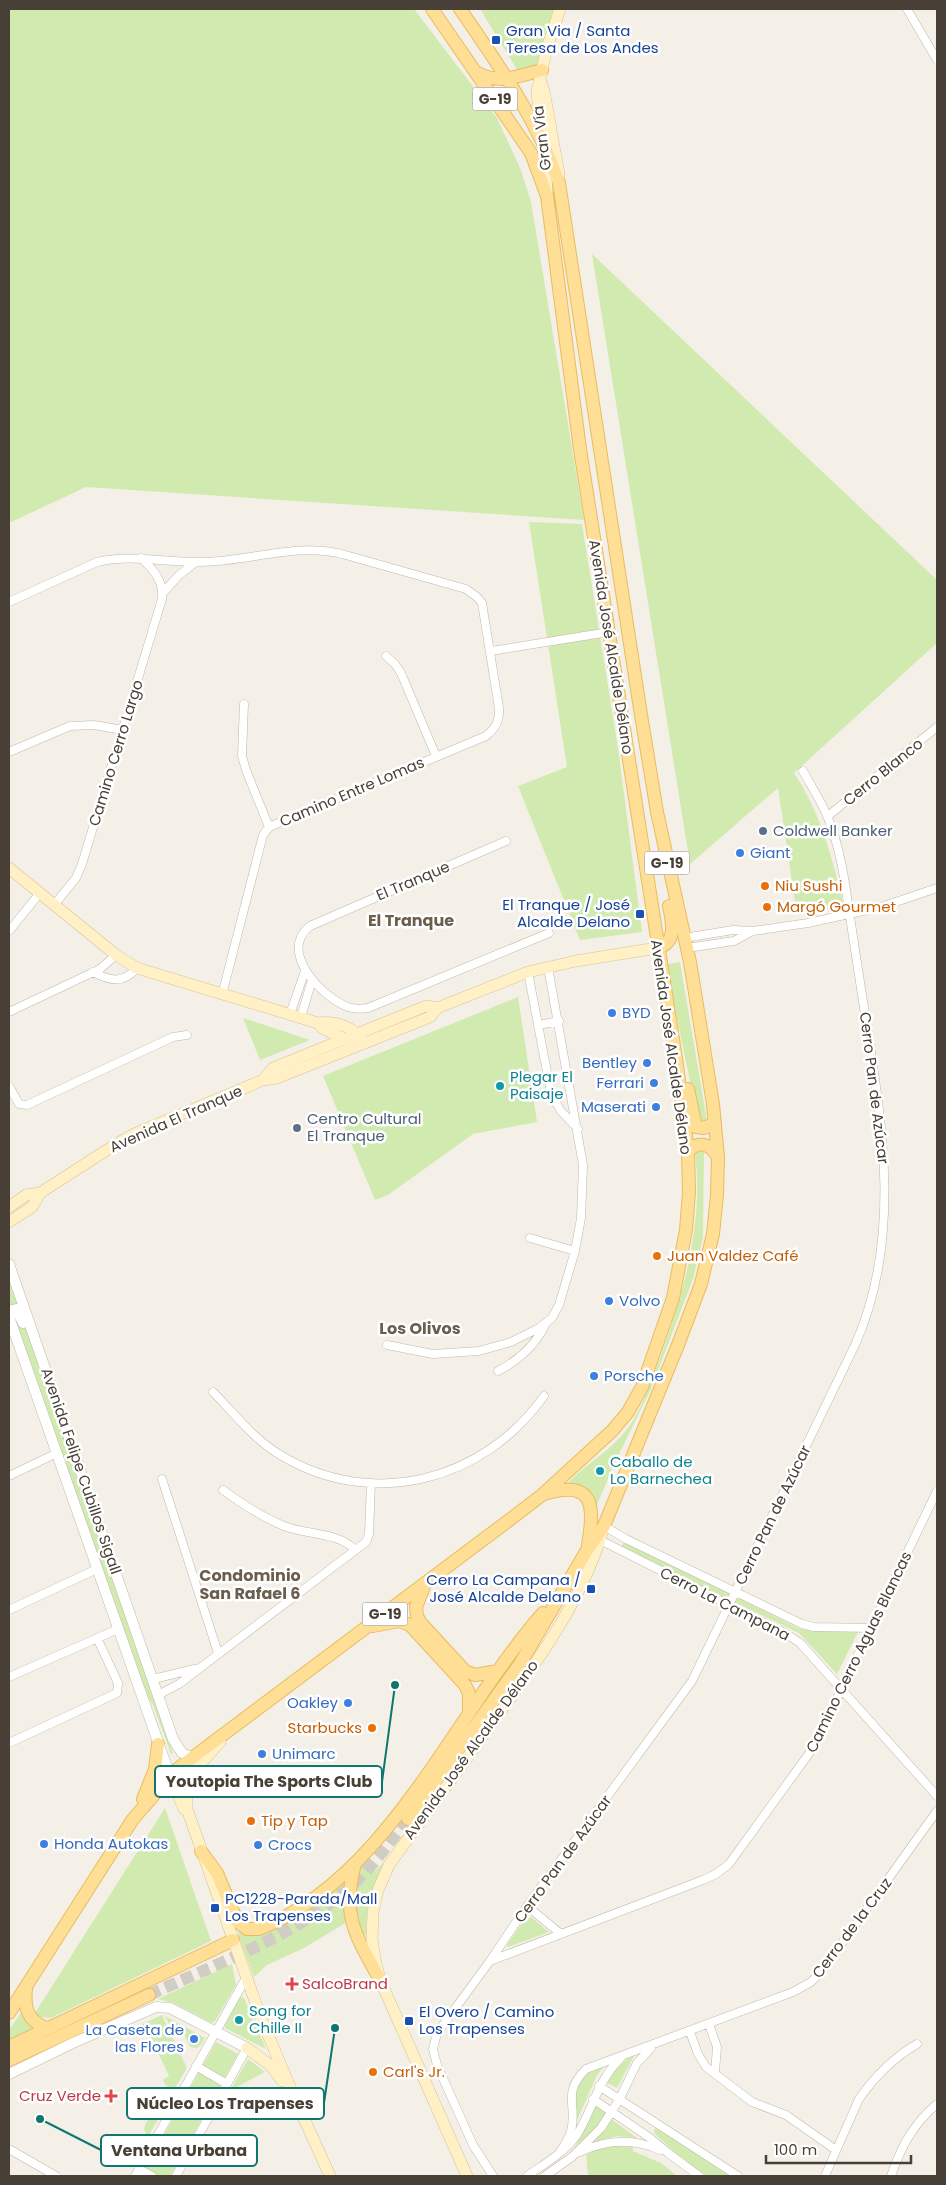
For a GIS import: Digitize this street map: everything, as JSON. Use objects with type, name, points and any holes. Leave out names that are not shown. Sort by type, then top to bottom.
[{"type":"main road","name":"G-19","points":[[432,9],[478,73],[531,153],[547,196]]},
{"type":"main road","points":[[450,9],[476,33]]},
{"type":"main road","name":"G-19","points":[[460,9],[507,78],[542,139],[559,183]]},
{"type":"main road","name":"Gran Vía","points":[[547,196],[546,163],[537,91],[547,48],[560,9]]},
{"type":"main road","points":[[478,73],[492,79],[541,76]]},
{"type":"main road","name":"Gran Vía","points":[[541,76],[559,183]]},
{"type":"main road","name":"Avenida José Alcalde Délano","points":[[381,1982],[374,1952],[372,1924],[378,1890],[385,1873],[521,1684],[582,1583],[701,1284],[713,1234],[717,1195],[718,1157],[716,1122],[686,943],[663,842],[601,463],[559,183]]},
{"type":"main road","name":"Avenida José Alcalde Délano","points":[[9,2014],[134,1819],[170,1776],[191,1757],[367,1628],[542,1494],[612,1431],[634,1404],[642,1387],[673,1298],[681,1265],[688,1209],[688,1151],[676,1058],[657,948],[610,632],[580,449],[547,196]]},
{"type":"main road","points":[[657,948],[665,944],[673,930],[665,883],[663,842]]},
{"type":"main road","points":[[9,868],[116,955],[137,968],[316,1023],[338,1025],[360,1041]]},
{"type":"main road","name":"Avenida El Tranque","points":[[9,1207],[26,1195],[40,1193],[134,1134],[263,1080],[278,1078],[360,1041],[430,1017],[437,1008],[528,972],[657,948]]},
{"type":"main road","points":[[316,1023],[345,1039],[360,1041]]},
{"type":"main road","points":[[316,1023],[322,1040],[317,1050]]},
{"type":"main road","name":"Avenida El Tranque","points":[[263,1080],[273,1068],[345,1039]]},
{"type":"main road","points":[[676,1058],[683,1063],[694,1124],[704,1128],[716,1122]]},
{"type":"main road","points":[[688,1151],[696,1145],[704,1144],[718,1157]]},
{"type":"main road","name":"Avenida El Tranque","points":[[9,1222],[32,1207],[40,1193]]},
{"type":"main road","points":[[542,1494],[573,1490],[581,1492],[588,1498],[592,1508],[592,1520],[587,1550]]},
{"type":"main road","name":"Avenida José Alcalde Délano","points":[[408,1819],[520,1664],[568,1586],[587,1550],[604,1526]]},
{"type":"main road","points":[[424,1584],[416,1607],[420,1622],[465,1670],[475,1675],[498,1671]]},
{"type":"main road","points":[[201,1850],[217,1873],[237,1921],[242,1927],[252,1930],[265,1926],[298,1908],[331,1884],[355,1863],[394,1820],[498,1671],[538,1619],[568,1586]]},
{"type":"main road","points":[[367,1628],[399,1621],[410,1625],[465,1685],[469,1693],[470,1712]]},
{"type":"main road","name":"G-19","points":[[226,1732],[219,1743],[194,1771],[189,1780],[186,1797],[191,1822],[246,1978],[293,2094],[330,2176]]},
{"type":"main road","points":[[134,1819],[152,1780],[158,1744]]},
{"type":"main road","points":[[170,1776],[191,1822]]},
{"type":"main road","points":[[355,1863],[348,1896],[351,1921],[381,1982]]},
{"type":"main road","points":[[9,2047],[233,1940]]},
{"type":"main road","name":"G-19","points":[[381,1982],[467,2176]]},
{"type":"main road","points":[[26,1986],[25,2000],[27,2012],[34,2022],[46,2028]]},
{"type":"main road","points":[[9,2060],[148,1995]]},
{"type":"main road","points":[[247,2048],[270,2065],[293,2094]]},
{"type":"street","points":[[907,9],[937,60]]},
{"type":"street","name":"Camino Entre Lomas","points":[[9,602],[97,562],[112,558],[196,562],[288,551],[324,550],[450,584],[472,592],[482,603],[499,708],[498,723],[486,736],[270,827],[263,835],[222,995]]},
{"type":"street","points":[[141,558],[157,576],[163,593]]},
{"type":"street","name":"Camino Cerro Largo","points":[[54,905],[80,870],[163,593],[179,575],[196,562]]},
{"type":"street","points":[[490,651],[610,632]]},
{"type":"street","points":[[386,656],[401,673],[436,756]]},
{"type":"street","points":[[244,704],[242,756],[270,827]]},
{"type":"street","points":[[9,752],[70,726],[94,725],[123,730]]},
{"type":"street","name":"Cerro Blanco","points":[[828,816],[937,727]]},
{"type":"street","name":"Cerro Pan de Azúcar","points":[[493,2176],[472,2145],[437,2066],[433,2049],[437,2033],[490,1961],[527,1906],[692,1681],[855,1344],[866,1319],[876,1285],[882,1244],[884,1160],[879,1106],[842,860],[828,816],[803,771]]},
{"type":"street","name":"El Tranque","points":[[506,841],[310,926],[301,935],[300,942],[300,956],[305,971],[312,980],[342,1004],[354,1009],[368,1008],[549,932]]},
{"type":"street","points":[[686,943],[734,940],[753,931],[849,915],[881,907],[937,888]]},
{"type":"street","points":[[9,930],[40,894]]},
{"type":"street","points":[[9,1012],[106,966],[116,955]]},
{"type":"street","points":[[498,1371],[516,1361],[530,1348],[559,1306],[575,1251],[581,1218],[583,1183],[578,1129],[548,967]]},
{"type":"street","points":[[93,972],[107,979],[122,980],[137,968]]},
{"type":"street","points":[[295,1016],[305,971]]},
{"type":"street","points":[[528,972],[551,1093],[560,1110],[578,1129]]},
{"type":"street","points":[[295,1016],[312,980]]},
{"type":"street","points":[[539,1025],[558,1021]]},
{"type":"street","points":[[9,1086],[19,1104],[27,1105],[173,1037],[187,1035]]},
{"type":"street","points":[[530,1238],[575,1251]]},
{"type":"street","name":"Avenida Felipe Cubillos Sigall","points":[[9,1264],[175,1745],[191,1757]]},
{"type":"street","points":[[9,1311],[16,1309],[20,1314],[27,1337],[36,1343]]},
{"type":"street","name":"Avenida Felipe Cubillos Sigall","points":[[9,1317],[170,1776]]},
{"type":"street","points":[[387,1346],[417,1353],[464,1354],[511,1342],[546,1323]]},
{"type":"street","points":[[213,1392],[253,1435],[281,1456],[323,1474],[371,1483],[402,1482],[432,1477],[474,1460],[513,1432],[544,1396]]},
{"type":"street","name":"Avenida Felipe Cubillos Sigall","points":[[9,1476],[57,1454]]},
{"type":"street","points":[[162,1479],[218,1653]]},
{"type":"street","points":[[136,1680],[147,1694],[158,1695],[173,1688],[354,1549],[366,1542],[370,1534],[371,1483]]},
{"type":"street","points":[[223,1490],[250,1509],[283,1526],[305,1533],[344,1540],[354,1549]]},
{"type":"street","name":"Camino Cerro Aguas Blancas","points":[[490,1961],[703,1880],[723,1870],[729,1864],[813,1748],[937,1491]]},
{"type":"street","name":"Cerro La Campana","points":[[604,1526],[626,1539],[802,1624],[814,1627],[871,1628]]},
{"type":"street","name":"Cerro La Campana","points":[[600,1540],[785,1633],[800,1643],[937,1796]]},
{"type":"street","name":"Avenida Felipe Cubillos Sigall","points":[[9,1610],[97,1570]]},
{"type":"street","points":[[9,1676],[118,1629]]},
{"type":"street","points":[[9,1743],[117,1693],[118,1683],[97,1638]]},
{"type":"street","points":[[153,1679],[197,1669]]},
{"type":"street","name":"Cerro de la Cruz","points":[[560,2152],[570,2133],[571,2098],[575,2081],[586,2069],[799,1990],[817,1977],[937,1811]]},
{"type":"street","points":[[527,1906],[561,1934]]},
{"type":"street","points":[[152,2176],[137,2173],[246,1978]]},
{"type":"street","points":[[9,2074],[151,2008],[170,2008],[247,2048],[176,2176]]},
{"type":"street","points":[[709,2024],[717,2047],[715,2072]]},
{"type":"street","points":[[690,2032],[702,2061],[752,2102],[786,2115],[836,2150]]},
{"type":"street","name":"Cerro de la Cruz","points":[[546,2176],[572,2157],[601,2128],[619,2100],[637,2063],[644,2054],[657,2044]]},
{"type":"street","points":[[825,2176],[859,2099],[866,2088],[889,2064],[917,2044]]},
{"type":"street","name":"Cerro de la Cruz","points":[[527,2176],[560,2152],[578,2133],[599,2086],[608,2072],[623,2056]]},
{"type":"street","points":[[196,2066],[227,2084]]},
{"type":"street","points":[[599,2086],[738,2176]]},
{"type":"street","points":[[593,2098],[650,2138],[699,2176]]},
{"type":"street","points":[[891,2176],[898,2155],[910,2133],[918,2122],[937,2104]]},
{"type":"street","points":[[572,2157],[605,2142],[626,2140],[647,2144],[668,2153]]},
{"type":"street","points":[[9,2149],[56,2176]]},
{"type":"green space","points":[[9,9],[414,9],[497,118],[521,170],[531,202],[584,520],[86,487],[9,523]]},
{"type":"green space","points":[[480,9],[556,9],[542,67],[518,71]]},
{"type":"green space","points":[[592,254],[937,580],[937,643],[794,773],[812,804],[825,837],[844,907],[797,915],[778,788],[690,864]]},
{"type":"green space","points":[[529,522],[582,524],[618,748],[642,932],[580,940],[518,786],[567,767]]},
{"type":"green space","points":[[680,962],[707,1121],[698,1122],[667,964]]},
{"type":"green space","points":[[518,997],[537,1122],[473,1134],[388,1195],[375,1200],[323,1076]]},
{"type":"green space","points":[[243,1018],[310,1040],[260,1060]]},
{"type":"green space","points":[[697,1149],[704,1151],[703,1237],[693,1279],[650,1391],[616,1460],[596,1507],[566,1485],[623,1434],[639,1409],[651,1383],[677,1307],[690,1256],[697,1204],[695,1152]]},
{"type":"green space","points":[[9,1280],[173,1753],[171,1754],[153,1705],[145,1693],[9,1301]]},
{"type":"green space","points":[[624,1542],[800,1629],[858,1632],[837,1674],[799,1633],[621,1548]]},
{"type":"green space","points":[[165,1808],[211,1941],[51,2018],[39,2017],[35,2013]]},
{"type":"green space","points":[[386,1860],[371,1896],[367,1914],[366,1934],[363,1937],[354,1917],[358,1871],[365,1861],[375,1871]]},
{"type":"green space","points":[[346,1878],[342,1899],[347,1922],[304,1948],[267,1965],[254,1977],[238,1935],[239,1931],[246,1933]]},
{"type":"green space","points":[[531,1917],[549,1932],[508,1947],[507,1945],[524,1920]]},
{"type":"green space","points":[[232,1964],[236,1985],[212,2023],[174,2003],[158,1999]]},
{"type":"green space","points":[[240,1997],[244,1998],[266,2049],[225,2028]]},
{"type":"green space","points":[[21,2013],[36,2028],[9,2043],[9,2030]]},
{"type":"green space","points":[[162,2015],[186,2066],[186,2070],[175,2088],[166,2086],[163,2080],[169,2076],[149,2033],[142,2035],[142,2024]]},
{"type":"green space","points":[[165,2016],[205,2038],[200,2046],[197,2048],[190,2047],[180,2026],[172,2030]]},
{"type":"green space","points":[[216,2042],[238,2054],[170,2176],[141,2176]]},
{"type":"green space","points":[[635,2054],[617,2088],[606,2082],[613,2068]]},
{"type":"green space","points":[[248,2059],[265,2072],[235,2088],[229,2097],[227,2096]]},
{"type":"green space","points":[[607,2063],[597,2075],[575,2125],[574,2104],[577,2081],[591,2069]]},
{"type":"green space","points":[[170,2097],[147,2139],[144,2128],[151,2113],[161,2101]]},
{"type":"green space","points":[[597,2106],[606,2116],[592,2132],[568,2153],[576,2145],[594,2107]]},
{"type":"green space","points":[[611,2119],[637,2138],[618,2136],[591,2142]]},
{"type":"green space","points":[[655,2128],[680,2142],[729,2176],[706,2176],[682,2159],[654,2133]]},
{"type":"green space","points":[[615,2146],[633,2147],[633,2151],[661,2163],[677,2176],[588,2176],[586,2154],[593,2150]]},
{"type":"tunnel","points":[[149,1995],[274,1938],[321,1910],[360,1877],[408,1819]]},
{"type":"place","name":"Gran Via / Santa Teresa de Los Andes","points":[[496,40]]},
{"type":"place","name":"Coldwell Banker","points":[[763,831]]},
{"type":"place","name":"Giant","points":[[740,853]]},
{"type":"place","name":"Niu Sushi","points":[[765,886]]},
{"type":"place","name":"Margó Gourmet","points":[[767,907]]},
{"type":"place","name":"El Tranque / José Alcalde Delano","points":[[640,914]]},
{"type":"place","name":"BYD","points":[[612,1013]]},
{"type":"place","name":"Bentley","points":[[647,1063]]},
{"type":"place","name":"Ferrari","points":[[654,1083]]},
{"type":"place","name":"Plegar El Paisaje","points":[[500,1086]]},
{"type":"place","name":"Maserati","points":[[656,1107]]},
{"type":"place","name":"Centro Cultural El Tranque","points":[[297,1128]]},
{"type":"place","name":"Juan Valdez Café","points":[[657,1256]]},
{"type":"place","name":"Volvo","points":[[609,1301]]},
{"type":"place","name":"Porsche","points":[[594,1376]]},
{"type":"place","name":"Caballo de Lo Barnechea","points":[[600,1471]]},
{"type":"place","name":"Cerro La Campana / José Alcalde Delano","points":[[591,1589]]},
{"type":"place","name":"Youtopia The Sports Club","points":[[395,1685]]},
{"type":"place","name":"Oakley","points":[[348,1703]]},
{"type":"place","name":"Starbucks","points":[[372,1728]]},
{"type":"place","name":"Unimarc","points":[[262,1754]]},
{"type":"place","name":"Tip y Tap","points":[[251,1821]]},
{"type":"place","name":"Honda Autokas","points":[[44,1844]]},
{"type":"place","name":"Crocs","points":[[258,1845]]},
{"type":"place","name":"PC1228-Parada/Mall Los Trapenses","points":[[215,1908]]},
{"type":"place","name":"SalcoBrand","points":[[292,1984]]},
{"type":"place","name":"Song for Chille II","points":[[239,2020]]},
{"type":"place","name":"El Overo / Camino Los Trapenses","points":[[409,2021]]},
{"type":"place","name":"Núcleo Los Trapenses","points":[[335,2028]]},
{"type":"place","name":"La Caseta de las Flores","points":[[194,2039]]},
{"type":"place","name":"Carl's Jr.","points":[[373,2072]]},
{"type":"place","name":"Cruz Verde","points":[[111,2096]]},
{"type":"place","name":"Ventana Urbana","points":[[40,2119]]},
{"type":"district","name":"El Tranque","points":[[411,920]]},
{"type":"district","name":"Los Olivos","points":[[420,1328]]},
{"type":"district","name":"Condominio San Rafael 6","points":[[250,1584]]}]
